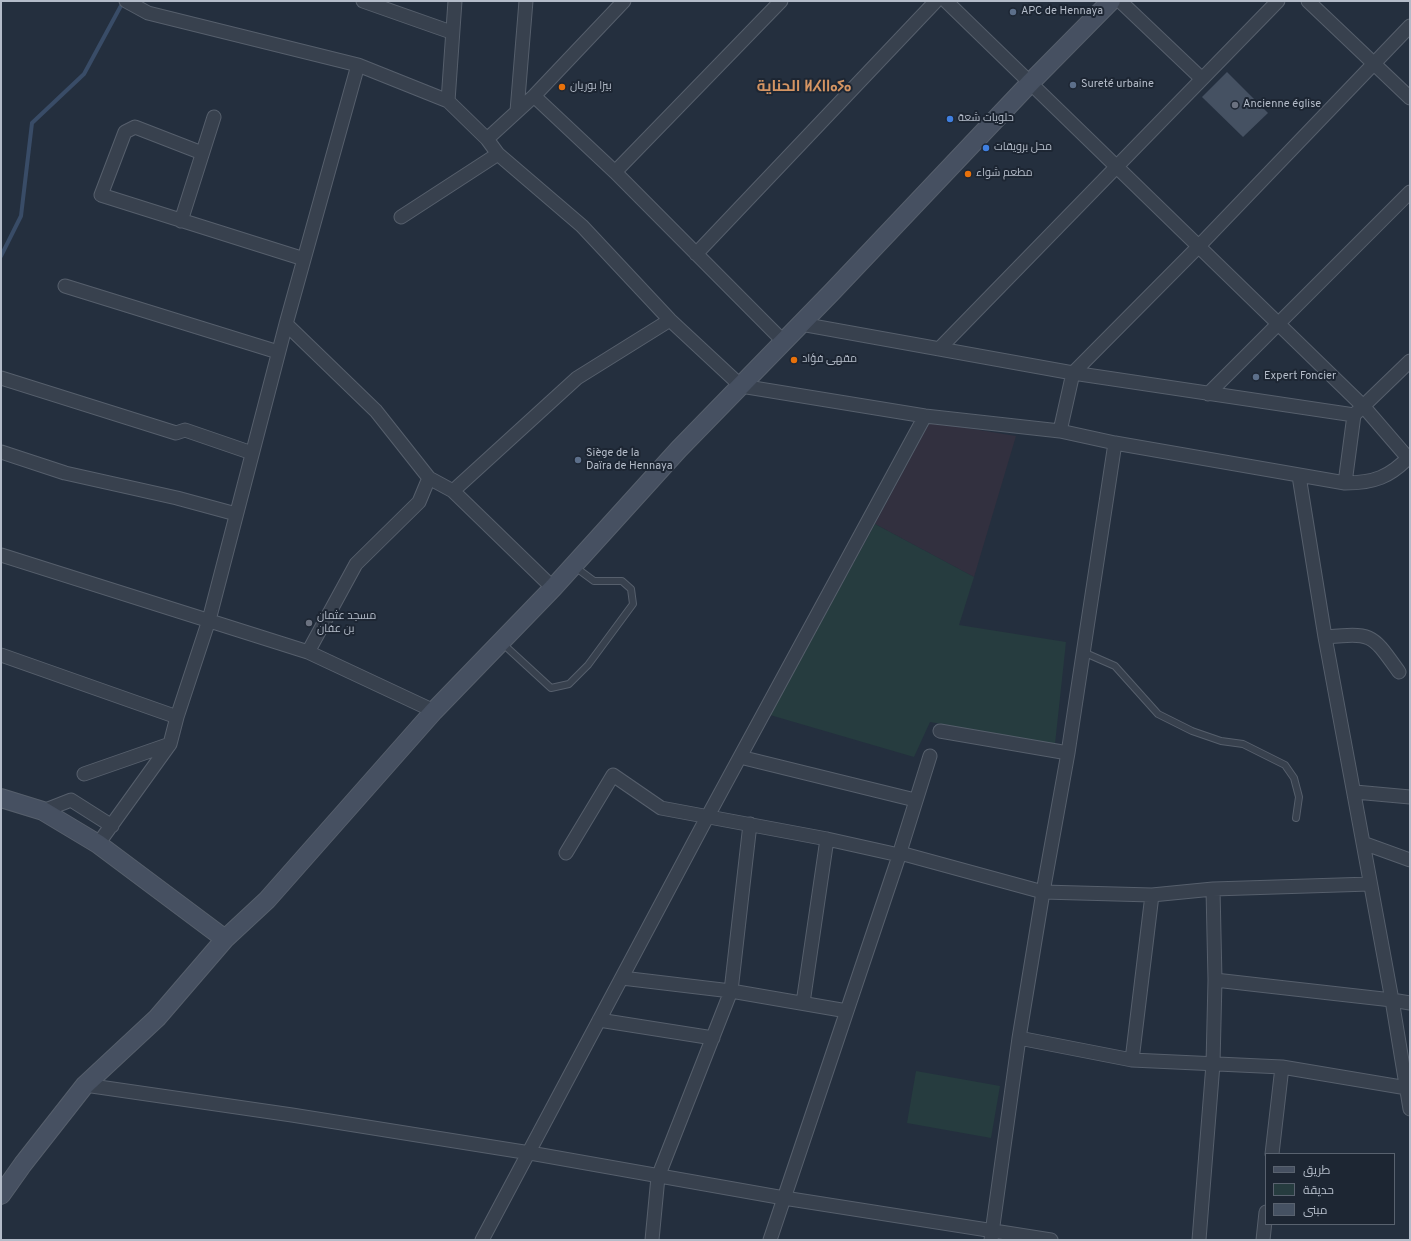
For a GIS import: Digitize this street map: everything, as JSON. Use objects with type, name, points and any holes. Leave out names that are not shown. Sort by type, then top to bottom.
[{"type":"main road","points":[[1,1195],[23,1164],[85,1086],[157,1018],[225,939],[267,900],[434,711],[574,566],[679,449],[784,342],[1030,83],[1111,1]]},
{"type":"main road","points":[[1,798],[43,811],[98,844],[225,939]]},
{"type":"street","points":[[126,1],[148,13],[358,65],[448,101],[487,139],[498,154],[582,226],[670,320],[741,386],[925,416],[1060,431],[1115,443],[1345,483],[1361,483],[1377,480],[1393,472],[1409,457],[1359,411],[1278,324],[946,1]]},
{"type":"street","points":[[363,1],[451,32]]},
{"type":"street","points":[[448,101],[451,32],[455,1]]},
{"type":"street","points":[[517,111],[526,1]]},
{"type":"street","points":[[487,139],[534,96],[624,1]]},
{"type":"street","points":[[615,172],[781,1]]},
{"type":"street","points":[[696,254],[936,1]]},
{"type":"street","points":[[1120,1],[1202,79]]},
{"type":"street","points":[[939,349],[1278,1]]},
{"type":"street","points":[[1308,1],[1410,98]]},
{"type":"street","points":[[1060,431],[1073,373],[1410,26]]},
{"type":"street","points":[[98,844],[170,744],[177,717],[209,620],[278,352],[358,65]]},
{"type":"street","points":[[534,96],[615,172],[784,342]]},
{"type":"street","points":[[181,221],[214,117]]},
{"type":"street","points":[[202,153],[135,127],[125,132],[101,195],[304,259]]},
{"type":"street","points":[[401,217],[498,154]]},
{"type":"street","points":[[1208,394],[1410,192]]},
{"type":"street","points":[[65,286],[278,352]]},
{"type":"street","points":[[453,491],[577,378],[670,320]]},
{"type":"street","points":[[286,324],[376,411],[429,478],[453,491],[553,588]]},
{"type":"street","points":[[801,324],[1073,373],[1208,394],[1359,411]]},
{"type":"street","points":[[1345,483],[1359,411],[1410,361]]},
{"type":"street","points":[[1,378],[176,433],[185,430],[252,453]]},
{"type":"street","points":[[482,1240],[530,1153],[708,816],[925,416]]},
{"type":"street","points":[[991,1236],[1019,1038],[1068,752],[1115,443]]},
{"type":"street","points":[[1,452],[65,473],[177,498],[236,514]]},
{"type":"street","points":[[1299,476],[1325,637],[1355,792],[1410,1109]]},
{"type":"street","points":[[308,652],[356,564],[419,502],[429,478]]},
{"type":"street","points":[[1,555],[308,652],[434,711]]},
{"type":"street","points":[[1325,637],[1357,634],[1367,636],[1382,648],[1399,672]]},
{"type":"street","points":[[1,655],[177,717]]},
{"type":"street","points":[[940,731],[1068,752]]},
{"type":"street","points":[[84,774],[170,744]]},
{"type":"street","points":[[770,1240],[899,854],[930,756]]},
{"type":"street","points":[[740,757],[915,800]]},
{"type":"street","points":[[566,853],[613,775],[661,808],[899,854],[1043,892],[1152,894],[1213,889],[1370,884]]},
{"type":"street","points":[[1355,792],[1410,797]]},
{"type":"street","points":[[43,811],[71,800],[112,826]]},
{"type":"street","points":[[652,1240],[658,1176],[731,991],[750,824]]},
{"type":"street","points":[[803,1003],[827,839]]},
{"type":"street","points":[[1363,843],[1410,860]]},
{"type":"street","points":[[1199,1240],[1213,1064],[1215,980],[1213,889]]},
{"type":"street","points":[[1132,1060],[1152,894]]},
{"type":"street","points":[[622,978],[731,991],[847,1011]]},
{"type":"street","points":[[1215,980],[1392,1000],[1410,1004]]},
{"type":"street","points":[[599,1020],[713,1038]]},
{"type":"street","points":[[1019,1038],[1132,1060],[1282,1067],[1407,1088]]},
{"type":"street","points":[[1272,1153],[1282,1067]]},
{"type":"street","points":[[85,1086],[292,1115],[530,1153],[991,1236],[1051,1240]]},
{"type":"street","points":[[1263,1240],[1265,1221]]},
{"type":"lane","points":[[501,642],[551,688],[569,684],[588,665],[633,604],[631,589],[622,581],[594,581],[574,566]]},
{"type":"lane","points":[[1083,652],[1115,666],[1158,714],[1192,731],[1221,741],[1243,744],[1285,765],[1294,778],[1299,797],[1296,818]]},
{"type":"shaded area","points":[[930,422],[1016,436],[974,577],[875,524]]},
{"type":"green space","points":[[875,524],[974,577],[959,625],[1066,642],[1055,744],[930,722],[914,757],[770,715]]},
{"type":"green space","points":[[916,1071],[1000,1086],[991,1138],[907,1123]]},
{"type":"building","name":"Ancienne église","points":[[1227,72],[1268,113],[1243,137],[1202,97]]},
{"type":"waterway","points":[[1,256],[21,216],[32,123],[84,74],[123,2]]},
{"type":"place","name":"APC de Hennaya","points":[[1013,12]]},
{"type":"place","name":"Sureté urbaine","points":[[1073,85]]},
{"type":"place","name":"بيزا بوريان","points":[[562,87]]},
{"type":"place","name":"Ancienne église","points":[[1235,105]]},
{"type":"place","name":"حلويات شعة","points":[[950,119]]},
{"type":"place","name":"محل برويقات","points":[[986,148]]},
{"type":"place","name":"مطعم شواء","points":[[968,174]]},
{"type":"place","name":"مقهى فؤاد","points":[[794,360]]},
{"type":"place","name":"Expert Foncier","points":[[1256,377]]},
{"type":"place","name":"Siège de la Daïra de Hennaya","points":[[578,460]]},
{"type":"place","name":"مسجد عثمان بن عفان","points":[[309,623]]},
{"type":"district","name":"الحناية ⵍⵃⵏⵏⴰⵢⴰ","points":[[804,88]]}]
